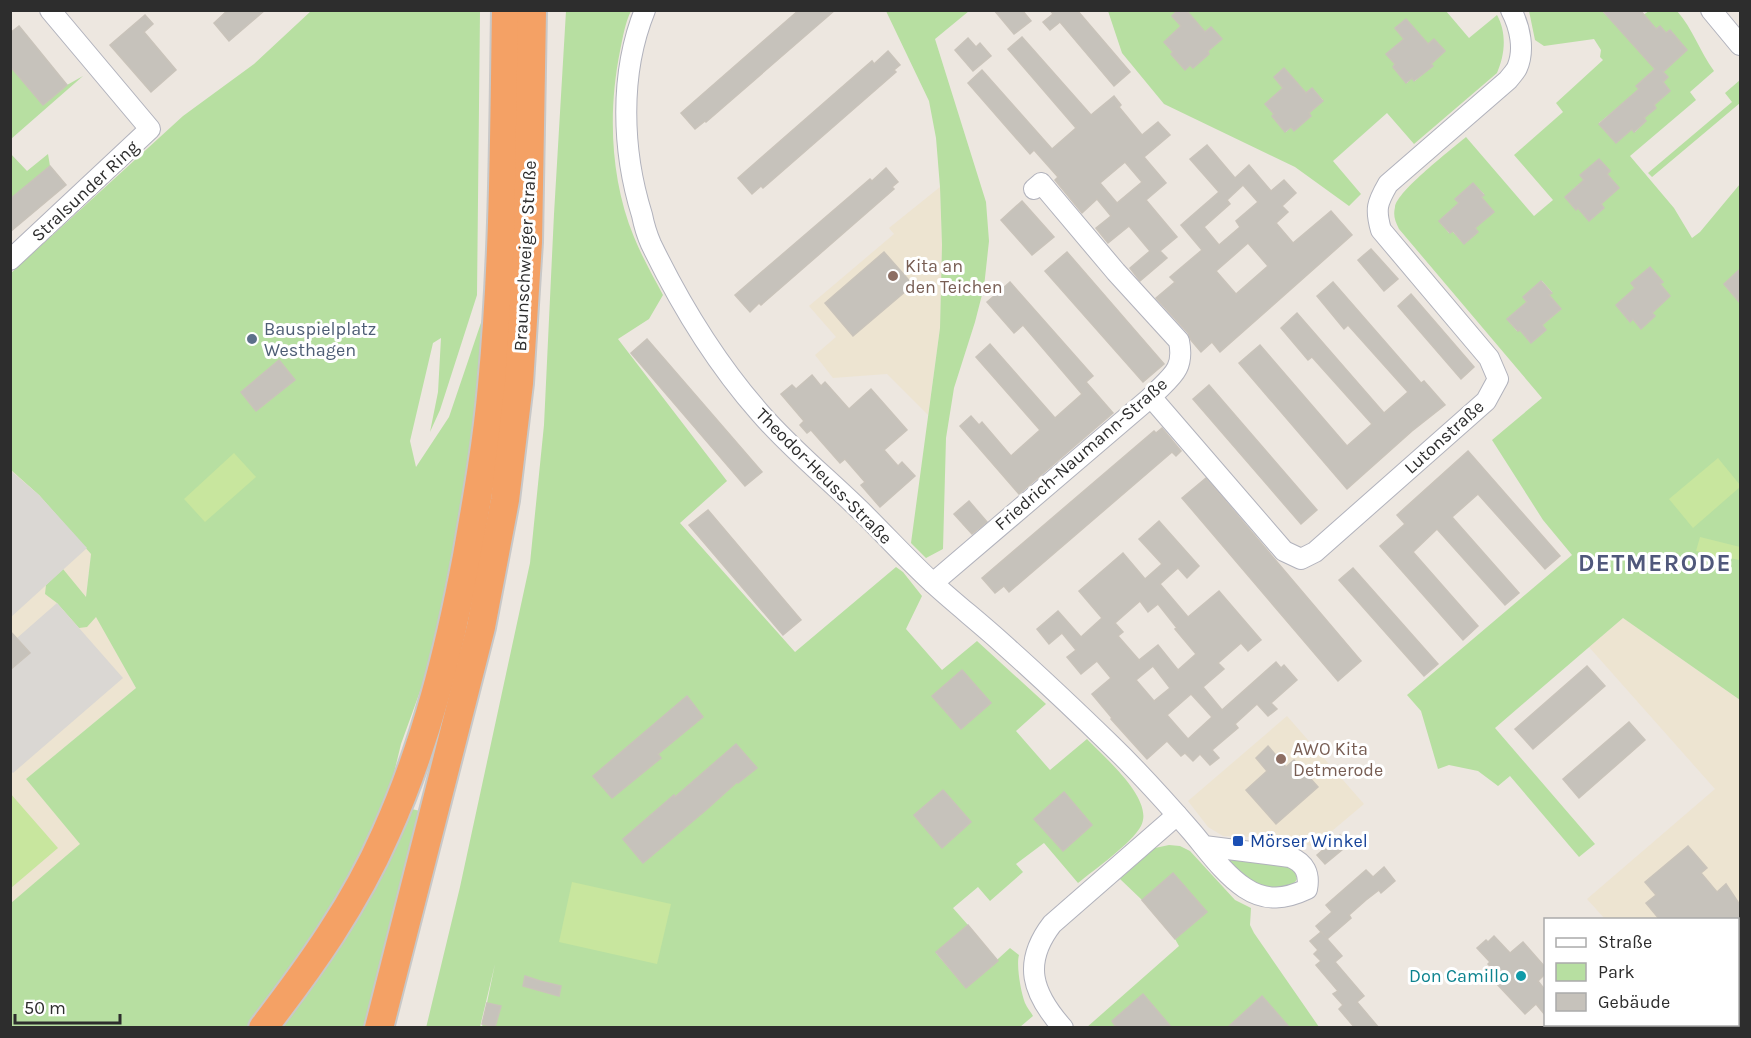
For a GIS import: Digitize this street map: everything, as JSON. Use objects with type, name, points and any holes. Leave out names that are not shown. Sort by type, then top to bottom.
[{"type":"highway","name":"Braunschweiger Straße","points":[[491,498],[492,387],[502,242],[506,10]]},
{"type":"highway","name":"Braunschweiger Straße","points":[[491,498],[519,383],[528,242],[532,10]]},
{"type":"highway","points":[[263,1028],[331,933],[386,834],[420,747],[442,673],[457,609],[491,498]]},
{"type":"highway","points":[[379,1028],[481,627],[491,498]]},
{"type":"street","name":"Stralsunder Ring","points":[[10,260],[150,129],[50,10]]},
{"type":"street","name":"Theodor-Heuss-Straße","points":[[645,10],[639,25],[628,78],[627,138],[636,196],[649,240],[682,302],[724,369],[761,414],[933,583],[1005,645],[1119,753],[1232,878],[1260,897],[1278,898],[1307,889],[1309,878],[1305,869],[1299,861],[1290,857],[1204,846]]},
{"type":"street","name":"Lutonstraße","points":[[1151,397],[1284,551],[1301,559],[1315,552],[1486,401],[1498,379],[1489,358],[1381,230],[1376,211],[1388,184],[1508,80],[1517,68],[1521,50],[1519,29],[1511,10]]},
{"type":"street","points":[[1711,10],[1740,45]]},
{"type":"street","name":"Friedrich-Naumann-Straße","points":[[933,583],[1151,397],[1179,368],[1181,351],[1179,341],[1116,272],[1041,183],[1034,189]]},
{"type":"street","points":[[1063,1028],[1039,995],[1032,971],[1042,937],[1052,924],[1177,815]]},
{"type":"shaded area","name":"Kita an den Teichen","points":[[940,187],[942,245],[940,328],[928,415],[887,374],[833,378],[815,355],[836,337],[809,306],[894,234],[889,228]]},
{"type":"shaded area","points":[[10,470],[39,495],[87,548],[11,617]]},
{"type":"shaded area","points":[[11,470],[39,495],[91,554],[86,598],[136,688],[26,779],[81,844],[11,903]]},
{"type":"shaded area","points":[[57,603],[123,678],[13,773],[10,770],[10,670],[30,653],[17,638]]},
{"type":"shaded area","points":[[1623,618],[1740,700],[1740,1027],[1696,1026],[1739,1026],[1739,918],[1604,918],[1587,899],[1715,789],[1589,647]]},
{"type":"shaded area","name":"AWO Kita Detmerode","points":[[1287,716],[1364,804],[1313,847],[1290,838],[1223,836],[1208,827],[1188,801]]},
{"type":"green space","points":[[311,11],[480,11],[477,295],[440,410],[430,432],[438,392],[441,338],[433,343],[410,441],[416,467],[449,417],[485,311],[469,469],[439,622],[422,686],[401,744],[387,802],[356,869],[303,955],[248,1027],[11,1027],[11,903],[80,844],[26,779],[136,688],[96,617],[87,627],[79,628],[57,603],[45,594],[46,585],[63,569],[86,597],[91,554],[39,495],[11,470],[10,274],[183,116],[254,64]]},
{"type":"green space","points":[[566,11],[631,11],[616,74],[613,145],[626,215],[644,259],[663,295],[649,319],[618,339],[727,481],[680,523],[795,652],[896,567],[903,572],[922,596],[906,629],[942,670],[977,641],[1046,704],[1016,731],[1050,770],[1087,739],[1126,780],[1141,804],[1143,816],[1141,826],[1136,833],[1078,883],[1044,843],[1016,864],[1023,872],[990,901],[978,887],[953,908],[968,925],[936,953],[966,988],[1010,948],[1019,955],[1022,993],[1033,1016],[1020,1027],[482,1027],[495,964],[480,1027],[426,1028],[460,887],[530,563],[544,425]],"holes":[[[943,790],[971,822],[942,847],[914,815]],[[1064,793],[1092,825],[1063,851]]]},
{"type":"green space","points":[[886,11],[969,11],[935,39],[986,202],[989,241],[984,287],[954,388],[946,438],[943,549],[926,558],[911,543],[940,328],[942,245],[940,187],[936,138],[929,101]]},
{"type":"green space","points":[[1108,11],[1178,11],[1181,26],[1164,42],[1185,70],[1190,65],[1193,68],[1222,39],[1211,27],[1198,38],[1186,11],[1446,11],[1469,38],[1497,15],[1504,37],[1502,59],[1497,73],[1414,144],[1387,113],[1333,161],[1361,194],[1349,206],[1295,167],[1164,104],[1122,53]],"holes":[[[1406,19],[1425,41],[1421,50],[1434,39],[1445,51],[1415,81],[1412,78],[1407,83],[1393,67],[1395,64],[1387,54],[1404,39],[1396,28]],[[1284,68],[1300,98],[1312,88],[1323,100],[1294,130],[1291,127],[1286,132],[1265,104],[1283,88],[1274,77]]]},
{"type":"green space","points":[[1529,11],[1602,11],[1615,24],[1619,21],[1658,66],[1636,86],[1639,89],[1618,111],[1616,109],[1599,123],[1616,143],[1632,129],[1635,132],[1646,121],[1644,118],[1656,108],[1654,105],[1670,91],[1663,82],[1668,77],[1663,72],[1687,50],[1670,30],[1666,33],[1660,26],[1656,29],[1643,15],[1649,11],[1677,11],[1688,25],[1714,71],[1690,92],[1696,100],[1630,156],[1674,208],[1692,238],[1700,232],[1740,184],[1740,274],[1738,271],[1724,284],[1738,300],[1740,298],[1740,700],[1623,618],[1495,728],[1595,844],[1579,857],[1510,776],[1498,786],[1478,771],[1449,765],[1438,769],[1421,711],[1407,695],[1572,555],[1543,520],[1492,440],[1542,398],[1399,229],[1394,216],[1398,200],[1405,191],[1426,170],[1466,137],[1534,216],[1553,200],[1514,155],[1563,112],[1556,103],[1603,60],[1600,57],[1601,50],[1594,39],[1544,46],[1535,40]],"holes":[[[1599,159],[1610,171],[1607,174],[1619,188],[1605,200],[1598,201],[1604,208],[1589,221],[1565,197],[1579,184],[1590,186],[1581,175]],[[1473,183],[1484,194],[1472,225],[1478,232],[1464,244],[1452,231],[1449,233],[1439,221],[1453,208],[1465,210],[1455,199]],[[1650,267],[1662,281],[1660,284],[1670,296],[1656,308],[1649,310],[1655,316],[1641,328],[1633,319],[1629,321],[1616,305],[1630,293],[1641,295],[1632,283]],[[1542,281],[1552,292],[1549,295],[1561,309],[1547,321],[1540,323],[1546,330],[1531,343],[1507,319],[1521,307],[1532,308],[1523,297]]]},
{"type":"green space","points":[[10,66],[43,105],[67,85],[83,76],[11,139]]},
{"type":"green space","points":[[1740,80],[1740,103],[1652,177],[1648,173],[1732,102],[1725,93]]},
{"type":"green space","points":[[10,153],[27,171],[48,154],[50,166],[11,199]]},
{"type":"green space","points":[[234,453],[256,477],[205,522],[184,499]]},
{"type":"green space","points":[[1718,458],[1740,487],[1693,528],[1669,499]]},
{"type":"green space","points":[[1700,537],[1740,547],[1739,560],[1720,556],[1718,563],[1707,561],[1709,554],[1696,551]]},
{"type":"green space","points":[[10,793],[58,848],[11,888],[10,888]]},
{"type":"green space","points":[[407,808],[425,812],[368,1027],[278,1028]]},
{"type":"green space","points":[[1169,845],[1180,846],[1190,851],[1235,900],[1251,908],[1250,925],[1254,933],[1319,1027],[1086,1028],[1179,946],[1175,939],[1206,912],[1173,874],[1142,900],[1120,879],[1155,848]]},
{"type":"green space","points":[[1228,857],[1290,867],[1297,879],[1293,885],[1273,890],[1251,882],[1227,860]]},
{"type":"green space","points":[[572,882],[671,904],[657,964],[559,942]]},
{"type":"building","points":[[228,10],[265,10],[229,41],[214,23]]},
{"type":"building","points":[[799,10],[835,10],[695,129],[681,113]]},
{"type":"building","points":[[994,10],[1022,10],[1031,21],[1014,34]]},
{"type":"building","points":[[1050,10],[1077,10],[1130,72],[1114,86],[1060,22],[1050,30],[1043,22],[1053,14]]},
{"type":"building","points":[[1178,10],[1186,10],[1205,32],[1211,27],[1222,39],[1193,68],[1190,65],[1185,70],[1164,42],[1181,26],[1172,16]]},
{"type":"building","points":[[1602,10],[1640,10],[1656,29],[1660,26],[1666,33],[1670,30],[1687,50],[1663,72],[1668,77],[1663,82],[1670,91],[1654,105],[1656,108],[1644,118],[1646,121],[1634,132],[1632,129],[1616,143],[1599,124],[1639,89],[1636,86],[1655,69]]},
{"type":"building","points":[[145,15],[153,24],[144,32],[176,70],[151,92],[110,45]]},
{"type":"building","points":[[1406,19],[1428,44],[1434,39],[1445,51],[1431,64],[1433,66],[1414,81],[1412,78],[1406,83],[1386,54],[1404,39],[1395,28]]},
{"type":"building","points":[[19,26],[67,85],[43,105],[10,66],[10,33]]},
{"type":"building","points":[[1022,37],[1091,115],[1114,96],[1121,105],[1119,107],[1142,135],[1158,122],[1170,135],[1144,157],[1166,183],[1146,200],[1177,237],[1160,251],[1167,258],[1140,281],[1130,268],[1150,251],[1129,226],[1108,243],[1096,228],[1111,216],[1097,199],[1082,213],[1055,180],[1058,177],[1034,150],[1030,154],[968,83],[982,70],[1052,149],[1076,128],[1008,49]],"holes":[[[1125,162],[1142,182],[1117,203],[1100,183]]]},
{"type":"building","points":[[968,38],[976,47],[980,43],[991,56],[973,71],[955,50]]},
{"type":"building","points":[[888,51],[900,65],[894,70],[896,72],[763,188],[761,186],[752,194],[738,178],[872,61],[874,64]]},
{"type":"building","points":[[1284,68],[1306,93],[1312,88],[1323,101],[1294,131],[1291,127],[1285,132],[1265,104],[1283,88],[1274,77]]},
{"type":"building","points":[[1207,145],[1235,178],[1249,165],[1271,191],[1284,180],[1296,193],[1282,206],[1288,212],[1276,223],[1293,243],[1331,211],[1352,235],[1220,352],[1212,342],[1201,352],[1188,333],[1156,298],[1175,282],[1170,277],[1202,250],[1181,225],[1219,192],[1190,159]],"holes":[[[1243,185],[1258,202],[1236,221],[1240,227],[1219,245],[1204,227],[1230,204],[1227,200]],[[1248,243],[1268,266],[1236,294],[1216,271]]]},
{"type":"building","points":[[1599,159],[1610,171],[1607,174],[1619,188],[1601,204],[1604,208],[1589,221],[1565,197],[1584,180],[1580,175]]},
{"type":"building","points":[[50,166],[66,185],[10,232],[10,199]]},
{"type":"building","points":[[886,168],[898,182],[892,187],[894,189],[761,305],[759,303],[750,312],[735,295],[870,179],[872,181]]},
{"type":"building","points":[[1473,183],[1484,195],[1481,197],[1494,212],[1475,228],[1478,232],[1464,244],[1453,231],[1450,233],[1439,221],[1459,203],[1455,199]]},
{"type":"building","points":[[1022,201],[1054,237],[1032,255],[1001,220]]},
{"type":"building","points":[[1371,249],[1398,279],[1384,291],[1358,260]]},
{"type":"building","points":[[884,252],[913,285],[853,336],[825,303]]},
{"type":"building","points":[[1067,252],[1164,364],[1143,382],[1045,271]]},
{"type":"building","points":[[1650,267],[1663,282],[1660,284],[1670,296],[1652,313],[1655,316],[1641,329],[1633,319],[1630,322],[1616,305],[1635,288],[1631,283]]},
{"type":"building","points":[[1740,269],[1740,303],[1724,284]]},
{"type":"building","points":[[1541,281],[1552,293],[1549,295],[1561,309],[1542,325],[1546,330],[1531,343],[1507,319],[1527,302],[1523,297]]},
{"type":"building","points":[[1010,282],[1093,376],[1086,382],[1113,413],[1019,494],[960,426],[971,416],[979,425],[982,422],[1011,456],[1040,430],[976,357],[990,344],[1055,418],[1082,394],[1023,325],[1014,333],[987,302]]},
{"type":"building","points":[[1333,282],[1421,383],[1424,381],[1445,405],[1347,489],[1239,363],[1260,345],[1347,446],[1372,424],[1312,357],[1308,360],[1281,328],[1297,313],[1384,413],[1408,392],[1348,325],[1344,329],[1317,296]]},
{"type":"building","points":[[1411,294],[1474,367],[1461,379],[1398,306]]},
{"type":"building","points":[[647,339],[762,472],[745,486],[631,353]]},
{"type":"building","points":[[279,360],[295,380],[256,411],[241,392]]},
{"type":"building","points":[[812,375],[821,386],[825,382],[849,409],[871,389],[907,430],[884,450],[898,466],[902,462],[915,476],[880,507],[861,485],[865,482],[845,459],[840,463],[811,430],[807,433],[800,425],[804,421],[781,394],[792,385],[796,389]]},
{"type":"building","points":[[1209,385],[1317,510],[1301,524],[1193,399]]},
{"type":"building","points":[[1162,428],[1181,451],[1176,456],[1172,452],[1009,592],[1004,586],[995,593],[982,578],[1154,431],[1156,433]]},
{"type":"building","points":[[1468,451],[1560,556],[1545,569],[1478,494],[1452,517],[1519,593],[1505,605],[1437,529],[1413,552],[1478,626],[1463,640],[1380,546],[1405,524],[1397,515]]},
{"type":"building","points":[[1206,478],[1361,661],[1338,681],[1182,498]]},
{"type":"building","points":[[969,501],[987,522],[972,534],[954,514]]},
{"type":"building","points":[[708,510],[801,620],[783,635],[689,525]]},
{"type":"building","points":[[1159,521],[1199,566],[1187,578],[1178,568],[1160,584],[1188,617],[1219,591],[1261,640],[1248,651],[1241,643],[1218,663],[1224,669],[1203,687],[1222,710],[1276,662],[1281,668],[1284,665],[1297,680],[1271,703],[1277,709],[1268,716],[1257,704],[1235,724],[1238,728],[1212,750],[1219,758],[1210,765],[1200,754],[1193,761],[1185,753],[1181,756],[1167,741],[1147,759],[1092,694],[1111,678],[1097,661],[1081,674],[1067,657],[1076,650],[1062,633],[1049,644],[1037,629],[1058,611],[1081,637],[1102,618],[1079,591],[1123,553],[1145,579],[1162,564],[1139,539]],"holes":[[[1140,601],[1148,612],[1158,604],[1196,654],[1178,670],[1158,645],[1139,660],[1118,636],[1123,632],[1115,623]],[[1153,666],[1170,688],[1154,701],[1136,680]],[[1191,694],[1212,717],[1188,739],[1167,715]]]},
{"type":"building","points":[[1353,568],[1438,664],[1424,676],[1339,580]]},
{"type":"building","points":[[10,631],[30,653],[10,670]]},
{"type":"building","points":[[1587,666],[1605,686],[1533,749],[1515,729]]},
{"type":"building","points":[[962,670],[991,703],[961,729],[932,696]]},
{"type":"building","points":[[687,696],[703,717],[658,754],[661,758],[612,798],[593,776]]},
{"type":"building","points":[[1629,722],[1645,740],[1579,798],[1563,779]]},
{"type":"building","points":[[736,744],[757,768],[737,782],[643,863],[623,839]]},
{"type":"building","points":[[1268,746],[1286,767],[1294,760],[1318,787],[1276,824],[1246,790],[1267,771],[1256,758]]},
{"type":"building","points":[[943,790],[971,822],[942,848],[914,815]]},
{"type":"building","points":[[1064,792],[1092,825],[1063,851],[1034,819]]},
{"type":"building","points":[[1340,835],[1348,845],[1325,864],[1317,855]]},
{"type":"building","points":[[1688,846],[1707,868],[1701,873],[1717,892],[1726,884],[1740,905],[1740,920],[1739,918],[1658,918],[1646,903],[1656,895],[1645,882]]},
{"type":"building","points":[[1384,867],[1395,881],[1381,893],[1379,890],[1366,900],[1349,915],[1351,918],[1327,939],[1316,926],[1332,912],[1326,905],[1366,870],[1373,877]]},
{"type":"building","points":[[1173,873],[1207,912],[1175,939],[1142,900]]},
{"type":"building","points":[[968,925],[998,961],[966,988],[936,952]]},
{"type":"building","points":[[1321,932],[1342,956],[1335,962],[1364,996],[1357,1002],[1379,1028],[1355,1028],[1339,1009],[1343,1005],[1333,994],[1338,991],[1316,965],[1321,961],[1314,954],[1318,950],[1310,941]]},
{"type":"building","name":"Don Camillo","points":[[1494,936],[1510,953],[1523,942],[1544,966],[1544,975],[1538,981],[1544,989],[1544,1014],[1536,1004],[1525,1014],[1496,983],[1501,978],[1477,948],[1486,940],[1488,942]]},
{"type":"building","points":[[525,976],[561,986],[559,996],[523,986]]},
{"type":"building","points":[[1143,994],[1172,1028],[1117,1028],[1112,1021]]},
{"type":"building","points":[[1262,996],[1290,1028],[1227,1028]]},
{"type":"building","points":[[487,1003],[501,1006],[495,1027],[482,1024]]},
{"type":"place","name":"Kita an den Teichen","points":[[893,276]]},
{"type":"place","name":"Bauspielplatz Westhagen","points":[[252,339]]},
{"type":"place","name":"AWO Kita Detmerode","points":[[1281,759]]},
{"type":"place","name":"Mörser Winkel","points":[[1238,841]]},
{"type":"place","name":"Don Camillo","points":[[1521,976]]},
{"type":"district","name":"DETMERODE","points":[[1655,563]]}]
